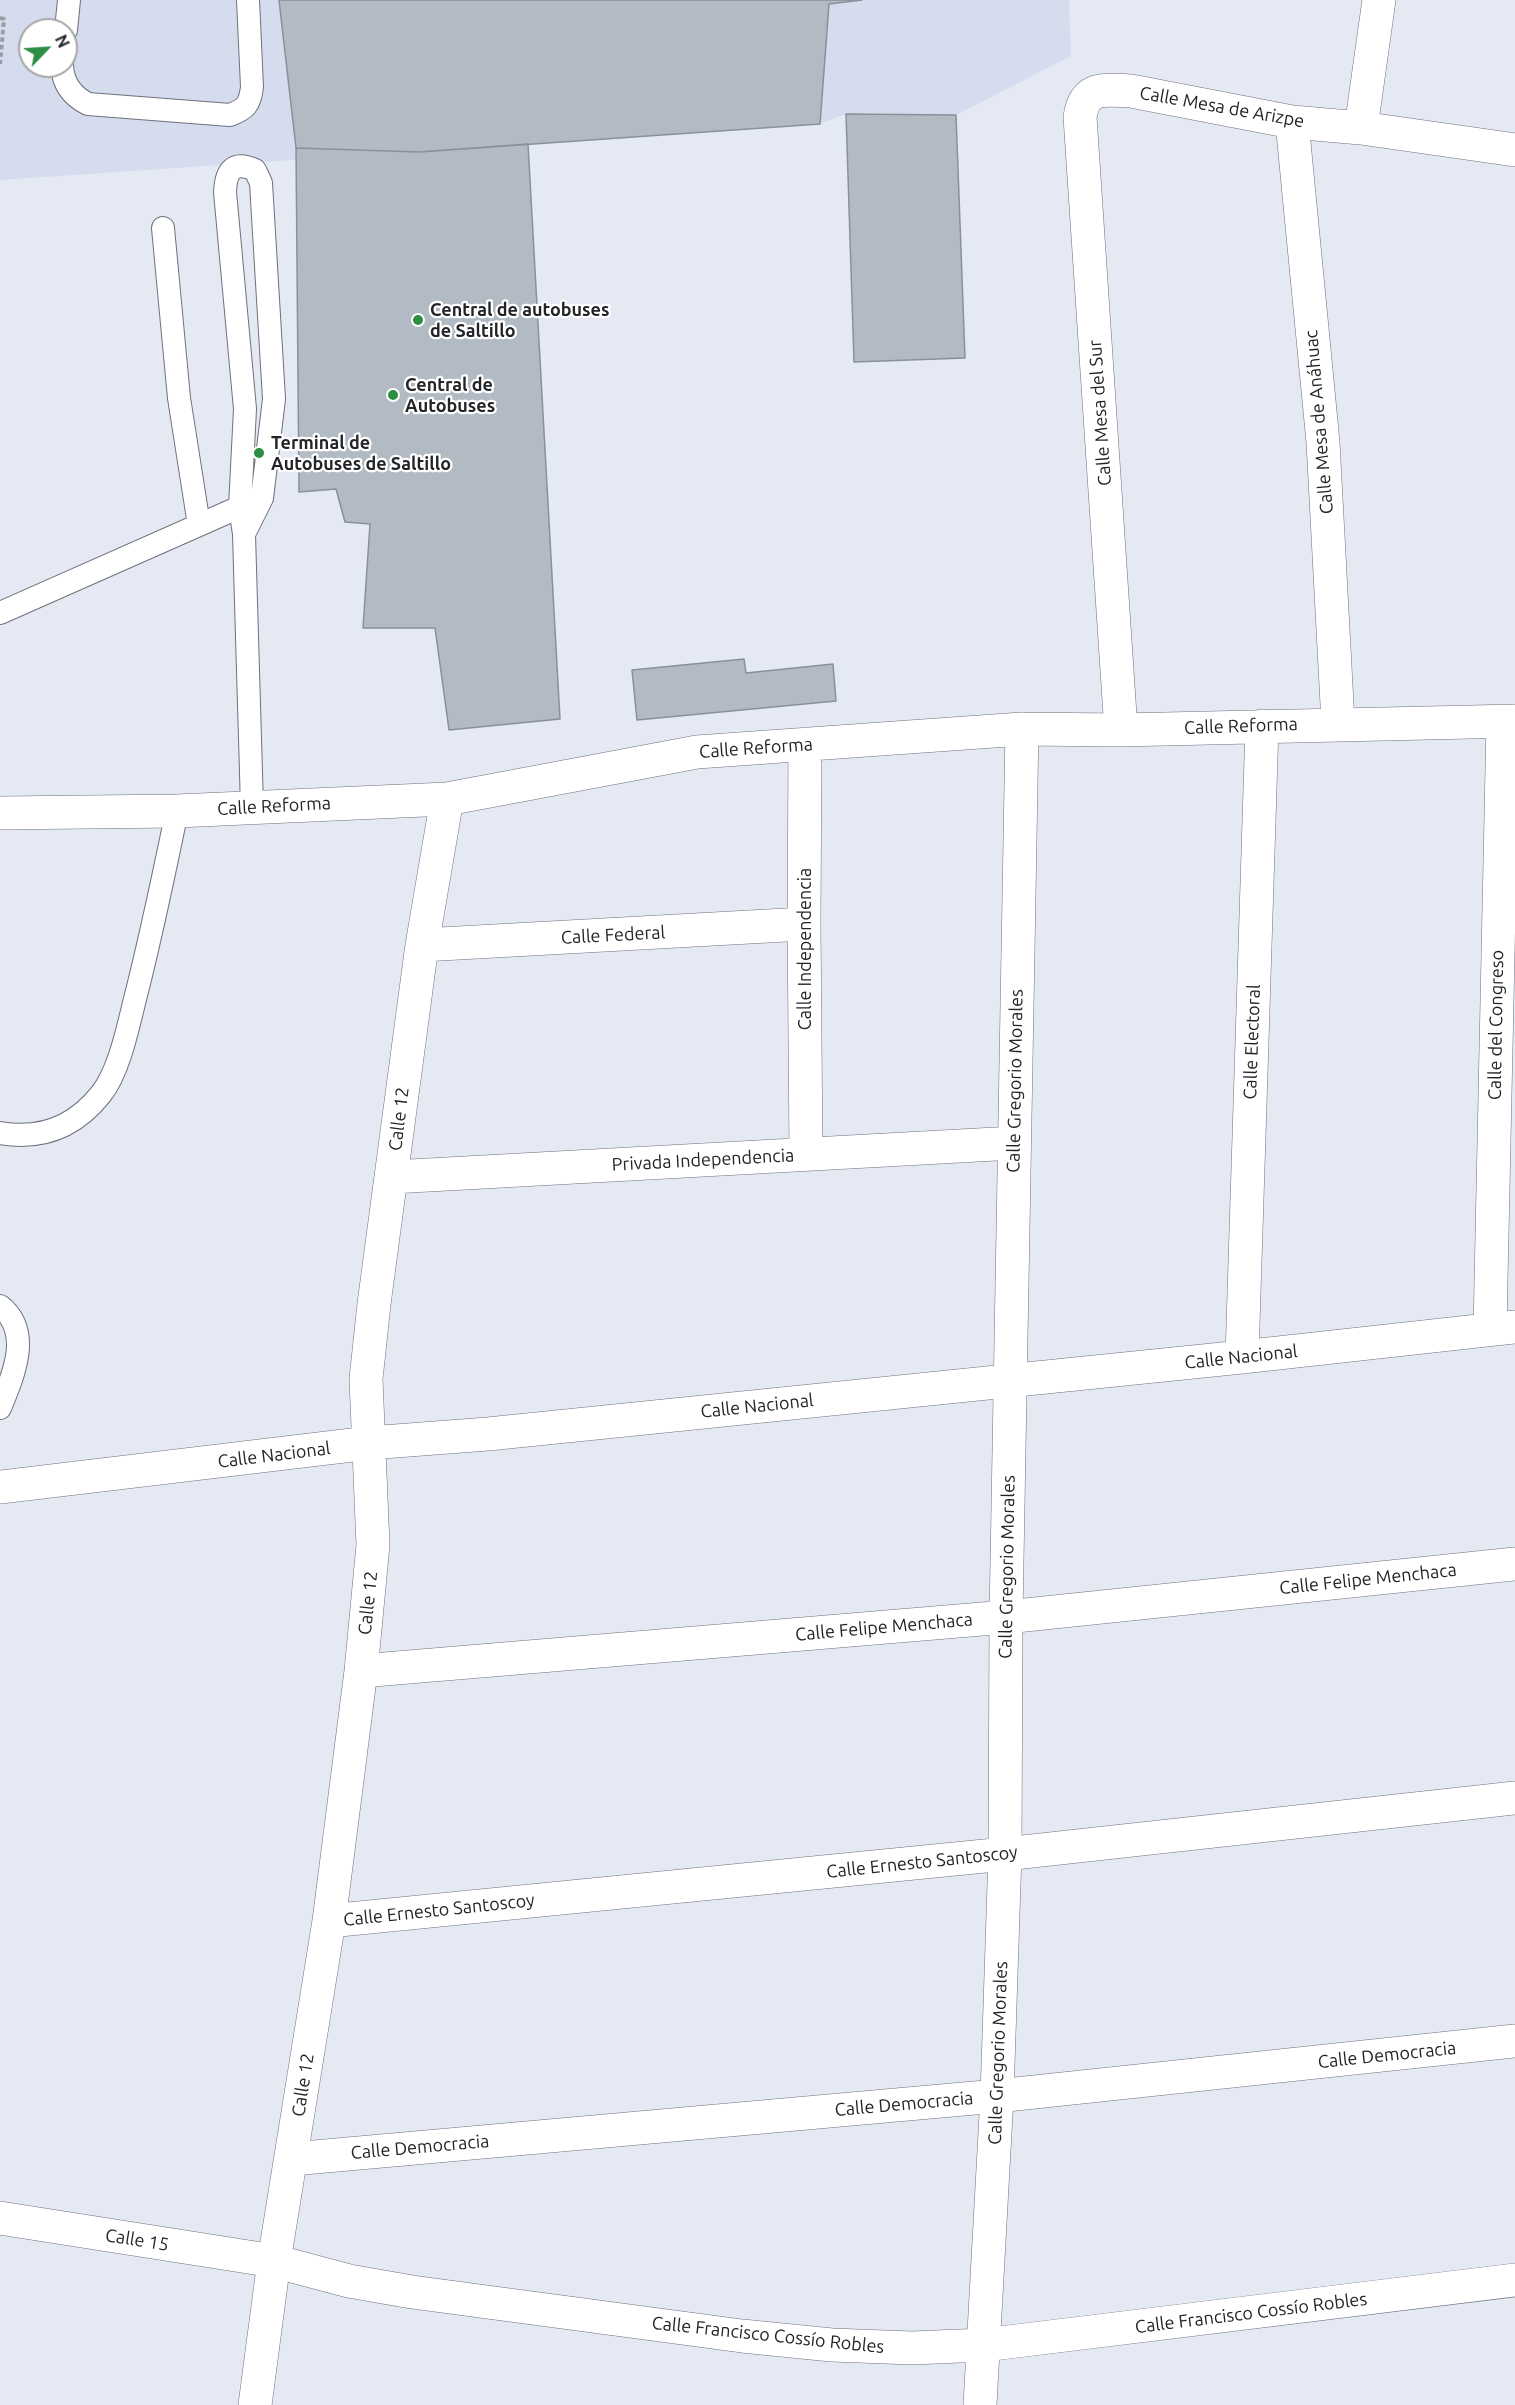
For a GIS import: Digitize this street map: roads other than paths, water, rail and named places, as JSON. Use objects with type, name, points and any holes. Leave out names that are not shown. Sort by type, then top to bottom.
[{"type":"street","points":[[1361,128],[1379,0]]},
{"type":"street","name":"Calle Mesa de Arizpe","points":[[1085,98],[1094,92],[1104,90],[1131,91],[1292,122],[1361,128],[1515,150]]},
{"type":"street","name":"Calle Mesa del Sur","points":[[1085,98],[1080,117],[1121,730]]},
{"type":"street","name":"Calle Mesa de Anáhuac","points":[[1292,122],[1323,442],[1338,723]]},
{"type":"street","name":"Calle Reforma","points":[[0,813],[177,811],[447,799],[697,752],[1022,729],[1121,730],[1338,723],[1509,721]]},
{"type":"street","name":"Calle del Congreso","points":[[1502,1328],[1509,721]]},
{"type":"street","name":"Calle Electoral","points":[[1242,1358],[1262,726]]},
{"type":"street","name":"Calle Gregorio Morales","points":[[980,2405],[997,2096],[1005,1854],[1006,1617],[1022,729]]},
{"type":"street","name":"Calle Independencia","points":[[805,744],[806,1154]]},
{"type":"street","name":"Calle 12","points":[[255,2405],[274,2261],[329,1921],[360,1671],[373,1545],[366,1380],[422,945],[447,799]]},
{"type":"street","name":"Calle Federal","points":[[422,945],[804,924]]},
{"type":"street","name":"Privada Independencia","points":[[392,1177],[1014,1143]]},
{"type":"street","name":"Calle Nacional","points":[[0,1487],[369,1443],[511,1431],[1242,1358],[1502,1328]]},
{"type":"street","name":"Calle Felipe Menchaca","points":[[360,1671],[1006,1617],[1515,1564]]},
{"type":"street","name":"Calle Ernesto Santoscoy","points":[[329,1921],[1005,1854],[1515,1798]]},
{"type":"street","name":"Calle Democracia","points":[[292,2159],[997,2096],[1515,2041]]},
{"type":"street","name":"Calle 15","points":[[0,2218],[274,2261]]},
{"type":"street","name":"Calle Francisco Cossío Robles","points":[[274,2261],[349,2281],[412,2292],[742,2336],[832,2345],[912,2348],[984,2345],[1515,2280]]},
{"type":"lane","points":[[67,18],[69,0]]},
{"type":"lane","points":[[64,78],[65,84],[76,98],[88,104],[230,115],[245,109],[251,100],[252,87],[248,0]]},
{"type":"lane","points":[[244,534],[262,498],[274,399],[261,183],[255,170],[245,166],[234,167],[229,171],[225,192],[245,410],[240,507],[244,534],[252,807]]},
{"type":"lane","points":[[163,228],[178,398],[199,525]]},
{"type":"lane","points":[[0,613],[262,498]]},
{"type":"lane","points":[[0,1133],[48,1133],[77,1120],[102,1093],[126,1038],[155,924],[177,811]]},
{"type":"lane","points":[[0,1306],[10,1314],[16,1327],[19,1346],[13,1376],[0,1408]]},
{"type":"place","name":"Central de autobuses de Saltillo","points":[[418,320]]},
{"type":"place","name":"Central de Autobuses","points":[[393,395]]},
{"type":"place","name":"Terminal de Autobuses de Saltillo","points":[[259,453]]}]
